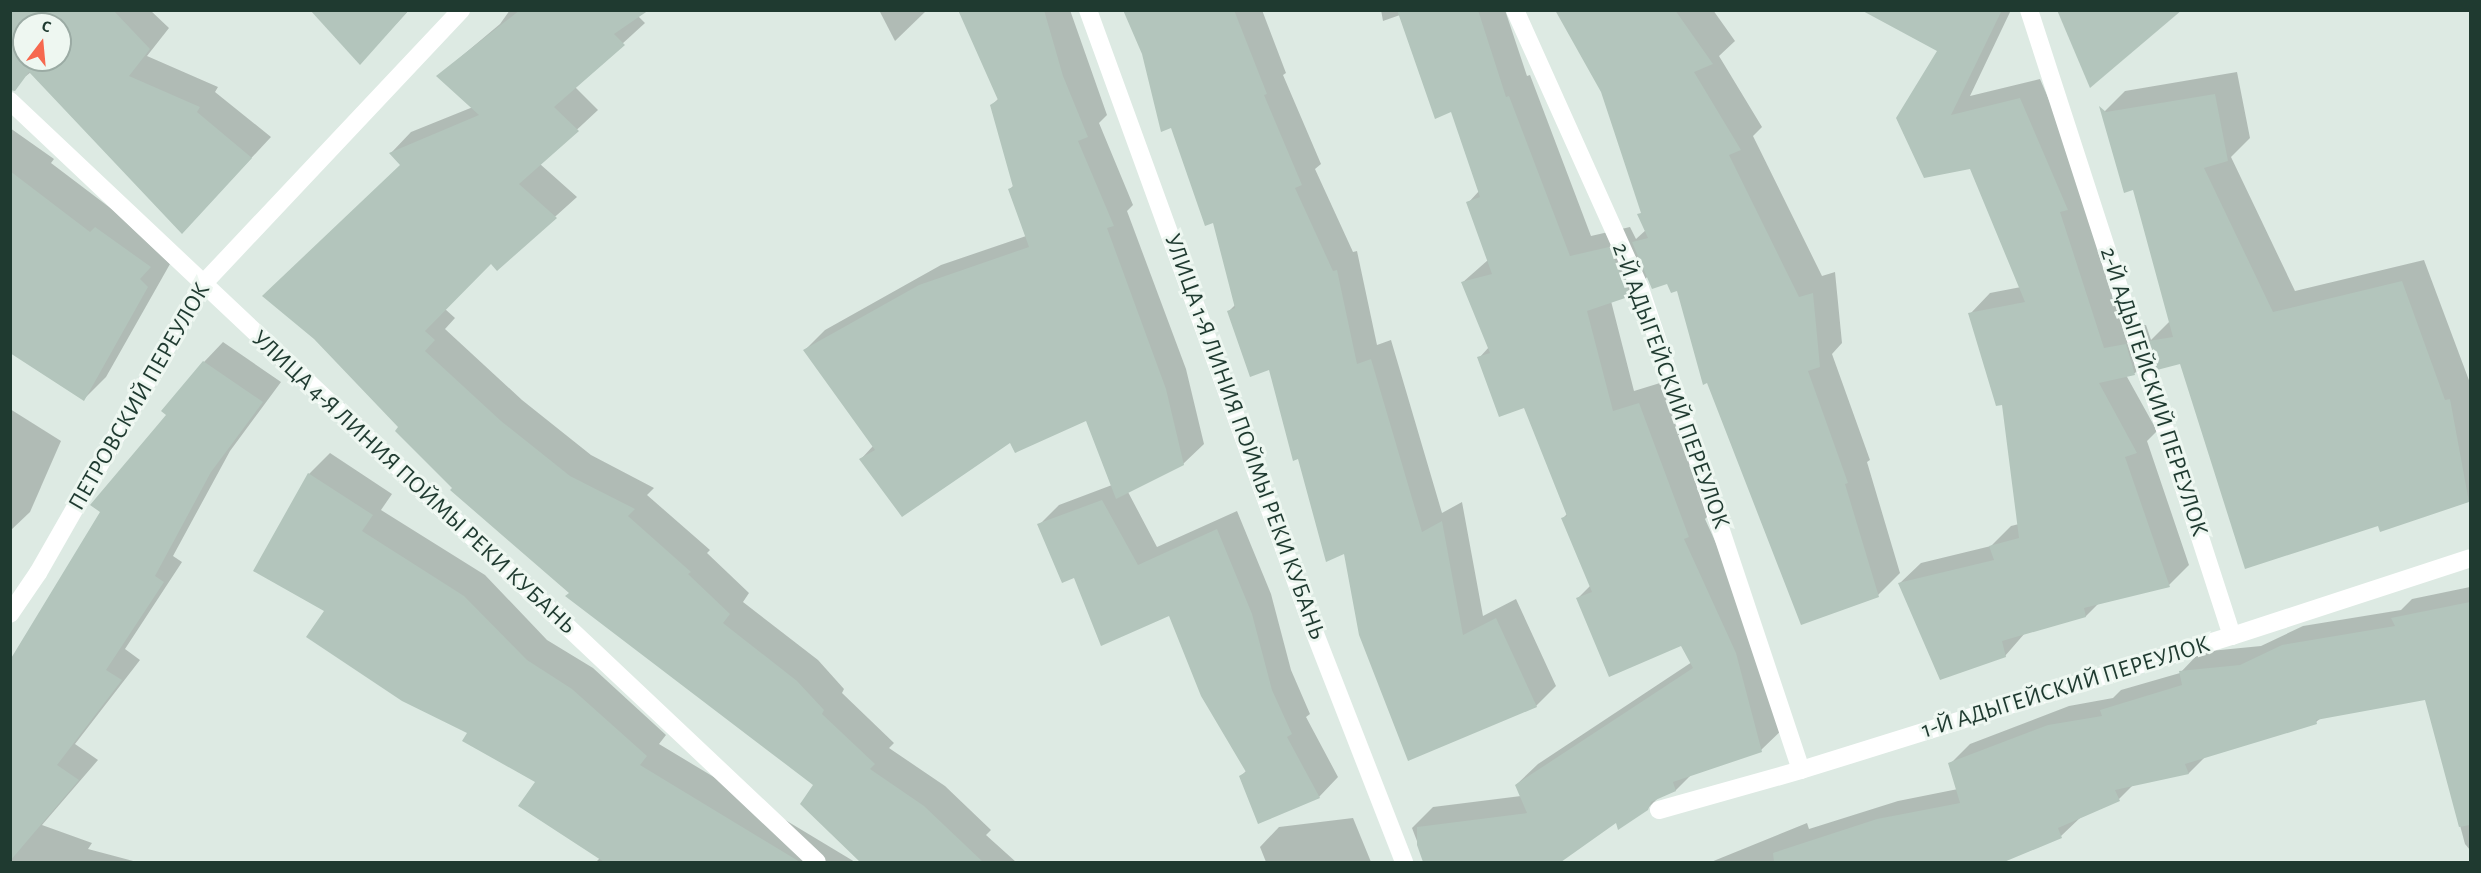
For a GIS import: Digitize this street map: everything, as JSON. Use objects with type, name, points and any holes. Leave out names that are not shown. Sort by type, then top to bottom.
[{"type":"street","name":"ПЕТРОВСКИЙ ПЕРЕУЛОК","points":[[10,614],[38,573],[202,285],[461,10]]},
{"type":"street","name":"УЛИЦА 1-Я ЛИНИЯ ПОЙМЫ РЕКИ КУБАНЬ","points":[[1088,10],[1314,631],[1404,862]]},
{"type":"street","name":"2-Й АДЫГЕЙСКИЙ ПЕРЕУЛОК","points":[[1515,10],[1640,288],[1801,770]]},
{"type":"street","name":"2-Й АДЫГЕЙСКИЙ ПЕРЕУЛОК","points":[[2029,10],[2232,636]]},
{"type":"street","name":"УЛИЦА 4-Я ЛИНИЯ ПОЙМЫ РЕКИ КУБАНЬ","points":[[10,101],[202,285],[817,862]]},
{"type":"street","name":"1-Й АДЫГЕЙСКИЙ ПЕРЕУЛОК","points":[[1659,810],[1801,770],[2232,636],[2470,558]]},
{"type":"building","points":[[10,10],[113,10],[150,49],[129,76],[200,107],[197,112],[252,158],[182,234],[29,72],[15,91],[10,90]]},
{"type":"building","points":[[310,10],[409,10],[360,65]]},
{"type":"building","points":[[520,10],[649,10],[614,34],[625,45],[554,107],[579,131],[519,184],[557,218],[497,271],[491,264],[425,331],[435,340],[425,351],[501,421],[570,476],[635,509],[628,516],[691,572],[688,574],[730,614],[723,623],[797,681],[824,710],[822,714],[875,764],[870,769],[924,806],[983,862],[860,862],[800,804],[813,785],[565,596],[569,593],[450,490],[452,488],[395,431],[398,427],[314,339],[262,296],[400,165],[389,153],[479,115],[436,76]]},
{"type":"building","points":[[958,10],[1044,10],[1063,76],[1088,137],[1078,141],[1114,226],[1107,228],[1166,389],[1184,465],[1116,499],[1086,421],[1015,453],[1010,443],[902,517],[859,459],[875,450],[803,350],[919,285],[1029,247],[1008,189],[1013,187],[990,105],[998,100]]},
{"type":"building","points":[[1123,10],[1234,10],[1267,94],[1264,95],[1302,185],[1295,188],[1333,271],[1337,270],[1357,364],[1371,359],[1422,532],[1442,521],[1463,635],[1496,618],[1537,707],[1408,761],[1359,635],[1344,554],[1326,562],[1298,459],[1293,461],[1269,370],[1250,377],[1227,311],[1235,308],[1213,223],[1205,226],[1171,128],[1161,132],[1142,54]]},
{"type":"building","points":[[1397,10],[1478,10],[1506,97],[1509,96],[1570,256],[1609,247],[1631,296],[1587,311],[1613,411],[1639,403],[1689,537],[1684,539],[1736,653],[1762,752],[1673,782],[1676,791],[1651,802],[1648,810],[1618,830],[1616,823],[1561,862],[1423,862],[1417,845],[1417,827],[1527,813],[1515,785],[1693,668],[1681,646],[1609,677],[1576,598],[1592,592],[1561,518],[1567,516],[1524,408],[1499,417],[1477,357],[1490,353],[1461,282],[1492,274],[1466,202],[1480,197],[1451,112],[1435,119]]},
{"type":"building","points":[[1555,10],[1675,10],[1713,64],[1694,72],[1741,150],[1729,155],[1799,297],[1813,293],[1820,367],[1808,371],[1848,483],[1845,484],[1879,597],[1801,625],[1707,383],[1703,385],[1677,291],[1671,293],[1667,284],[1652,289],[1632,242],[1648,238],[1637,214],[1641,213],[1601,92]]},
{"type":"building","points":[[1861,10],[2002,10],[1951,115],[2020,98],[2068,210],[2060,212],[2104,348],[2126,344],[2135,375],[2099,383],[2137,453],[2125,457],[2170,587],[2084,608],[2086,617],[2002,641],[2006,657],[1940,680],[1898,583],[1994,560],[1989,546],[2019,538],[2002,405],[1996,406],[1968,313],[2025,302],[1970,169],[1924,178],[1896,118],[1937,51]]},
{"type":"building","points":[[2057,10],[2182,10],[2090,88]]},
{"type":"building","points":[[2215,94],[2228,161],[2204,168],[2273,312],[2402,281],[2445,400],[2450,399],[2469,502],[2380,532],[2378,526],[2245,569],[2180,364],[2157,370],[2148,341],[2173,337],[2133,190],[2124,193],[2099,106],[2106,112]]},
{"type":"building","points":[[10,171],[90,232],[95,227],[151,267],[140,279],[148,287],[84,401],[10,353]]},
{"type":"building","points":[[203,361],[263,402],[211,472],[155,576],[164,582],[106,670],[122,680],[57,765],[79,780],[10,861],[10,660],[100,512],[90,505],[166,415],[161,411]]},
{"type":"building","points":[[308,473],[373,515],[362,531],[464,596],[527,660],[572,689],[647,756],[640,765],[800,862],[604,862],[518,806],[535,782],[462,741],[467,733],[402,701],[306,637],[324,611],[253,571]]},
{"type":"building","points":[[1102,500],[1138,565],[1217,529],[1252,614],[1272,690],[1292,734],[1287,737],[1320,798],[1258,824],[1239,776],[1246,772],[1201,696],[1169,616],[1101,646],[1074,578],[1062,583],[1037,524]]},
{"type":"building","points":[[2470,602],[2470,825],[2459,827],[2425,700],[2316,720],[2317,724],[2185,764],[2189,774],[2115,790],[2120,801],[2058,828],[2062,838],[2004,862],[1774,862],[1773,853],[1877,819],[1960,803],[1948,763],[2048,725],[2102,716],[2100,710],[2182,685],[2179,671],[2240,665],[2282,645],[2395,626],[2391,618]]}]
